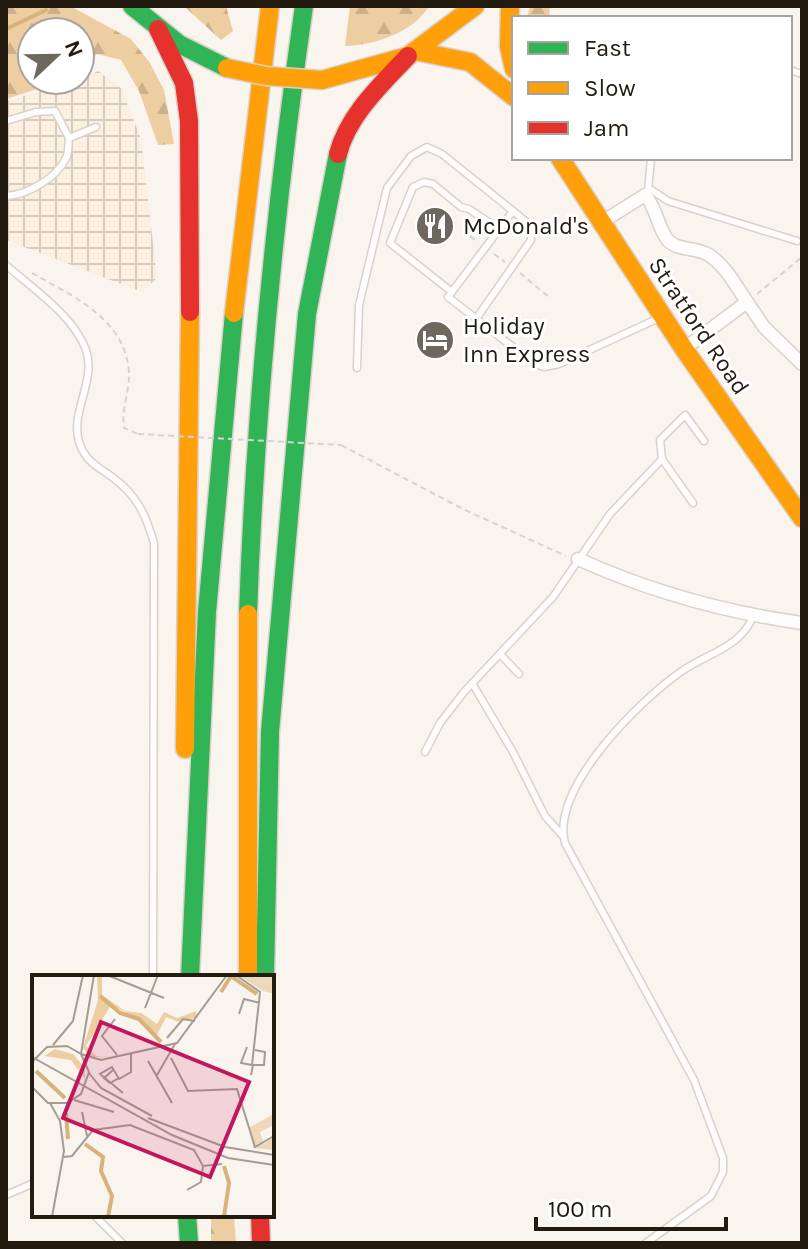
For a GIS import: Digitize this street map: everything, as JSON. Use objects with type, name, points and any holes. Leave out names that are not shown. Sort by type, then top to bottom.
[{"type":"highway","points":[[190,975],[193,849],[216,478],[242,224],[270,6]]},
{"type":"highway","points":[[248,975],[244,835],[252,474],[272,239],[304,6]]},
{"type":"highway","points":[[265,975],[270,732],[301,360],[334,166],[343,136],[370,97],[411,53],[475,6]]},
{"type":"highway","points":[[510,6],[509,47],[512,60]]},
{"type":"highway","points":[[131,8],[194,53],[227,68],[266,76],[322,80],[411,53],[467,58],[488,71],[512,95]]},
{"type":"highway","points":[[158,29],[176,61],[187,95],[191,430],[185,760],[193,849]]},
{"type":"highway","name":"Stratford Road","points":[[561,160],[684,349],[802,518]]},
{"type":"highway","points":[[187,1217],[189,1243]]},
{"type":"highway","points":[[260,1217],[261,1243]]},
{"type":"street","points":[[602,222],[647,192],[666,238],[678,247],[701,251],[714,258],[764,327],[802,364]]},
{"type":"street","points":[[684,349],[747,302]]},
{"type":"street","points":[[578,559],[674,597],[753,616],[802,623]]},
{"type":"lane","points":[[6,121],[36,112],[55,111],[69,138],[66,158],[45,181],[18,196],[6,196]]},
{"type":"lane","points":[[69,138],[96,127]]},
{"type":"lane","points":[[357,368],[359,305],[387,188],[411,156],[427,147],[442,154],[531,226],[531,240],[476,319]]},
{"type":"lane","points":[[651,160],[647,192],[797,241]]},
{"type":"lane","points":[[452,292],[390,243],[413,187],[424,182],[433,184],[461,207],[499,229]]},
{"type":"lane","points":[[513,211],[448,297],[544,367],[662,316]]},
{"type":"lane","points":[[6,265],[69,323],[81,340],[88,363],[77,426],[80,445],[91,462],[133,495],[145,513],[154,543],[153,975]]},
{"type":"lane","points":[[693,503],[662,459],[659,444],[663,434],[685,415],[704,441]]},
{"type":"lane","points":[[425,752],[440,723],[472,683],[553,597],[623,498],[662,459]]},
{"type":"lane","points":[[563,836],[574,792],[589,764],[605,744],[663,685],[738,639],[753,616]]},
{"type":"lane","points":[[500,654],[519,674]]},
{"type":"lane","points":[[472,683],[513,752],[545,816],[563,836],[694,1080],[723,1158],[723,1172],[711,1196],[646,1243]]},
{"type":"lane","points":[[6,1195],[32,1184]]},
{"type":"lane","points":[[96,1217],[122,1243]]},
{"type":"path","points":[[747,302],[802,257]]},
{"type":"path","points":[[31,272],[78,299],[111,325],[129,371],[124,428],[138,434],[341,445],[463,509],[550,550],[578,559]]},
{"type":"shaded area","points":[[96,72],[121,88],[141,139],[157,278],[142,292],[6,240],[6,101],[24,96],[96,96]]},
{"type":"green space","points":[[6,6],[70,6],[88,16],[16,16],[16,96],[6,99]]},
{"type":"green space","points":[[184,6],[226,6],[233,31],[221,40]]},
{"type":"green space","points":[[350,6],[429,6],[413,24],[392,36],[345,46]]},
{"type":"green space","points":[[530,6],[550,6],[549,16],[528,16]]},
{"type":"green space","points":[[96,20],[131,39],[150,63],[164,90],[174,144],[158,145],[139,91],[121,60],[97,54]]},
{"type":"green space","points":[[211,1217],[234,1217],[236,1243],[211,1243]]},
{"type":"waterway","points":[[6,29],[46,10]]},
{"type":"traffic: fast","points":[[132,6],[179,44],[227,68]]},
{"type":"traffic: fast","points":[[248,614],[268,309],[304,6]]},
{"type":"traffic: fast","points":[[265,975],[270,732],[307,314],[338,154]]},
{"type":"traffic: fast","points":[[190,975],[207,612],[234,313]]},
{"type":"traffic: fast","points":[[187,1217],[189,1243]]},
{"type":"traffic: slow","points":[[234,313],[270,6]]},
{"type":"traffic: slow","points":[[322,80],[408,56],[475,6]]},
{"type":"traffic: slow","points":[[510,6],[509,47],[512,60]]},
{"type":"traffic: slow","points":[[415,51],[470,62],[512,95]]},
{"type":"traffic: slow","points":[[227,68],[266,76],[322,80]]},
{"type":"traffic: slow","points":[[561,160],[684,349],[802,518]]},
{"type":"traffic: slow","points":[[185,749],[190,312]]},
{"type":"traffic: slow","points":[[248,614],[248,975]]},
{"type":"traffic: jam","points":[[158,29],[184,83],[189,121],[190,312]]},
{"type":"traffic: jam","points":[[338,154],[357,114],[408,56]]},
{"type":"traffic: jam","points":[[260,1217],[261,1243]]},
{"type":"place","name":"McDonald's","points":[[435,226]]},
{"type":"place","name":"Holiday Inn Express","points":[[435,340]]}]
